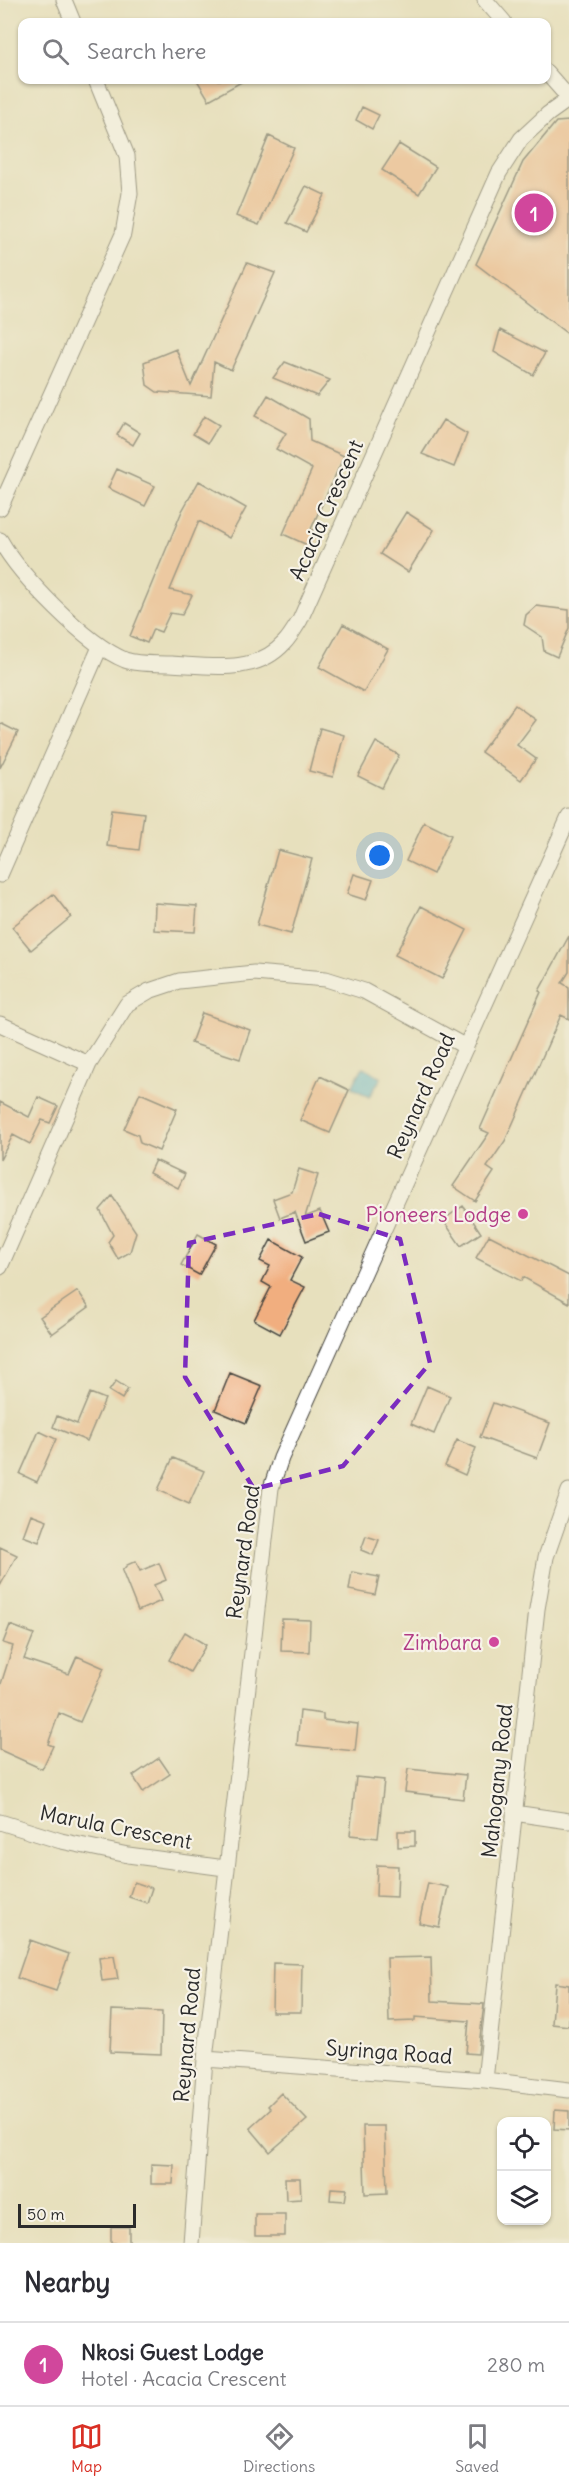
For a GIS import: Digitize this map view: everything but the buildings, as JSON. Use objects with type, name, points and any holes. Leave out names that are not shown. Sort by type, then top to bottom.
[{"type":"street","points":[[64,0],[71,18]]},
{"type":"street","points":[[485,0],[501,18]]},
{"type":"street","points":[[551,78],[569,98]]},
{"type":"street","points":[[0,508],[123,234],[130,193],[127,156],[98,84]]},
{"type":"street","name":"Acacia Crescent","points":[[0,540],[10,558],[61,612],[100,646],[127,661],[232,668],[258,661],[283,644],[300,621],[499,172],[521,139],[569,98]]},
{"type":"street","points":[[0,875],[100,646]]},
{"type":"street","name":"Reynard Road","points":[[191,2243],[205,2059],[225,1868],[271,1488],[281,1458],[569,818]]},
{"type":"street","points":[[0,1268],[89,1064],[127,1004],[142,995],[179,981],[254,974],[326,979],[364,991],[466,1047]]},
{"type":"street","points":[[0,1024],[89,1064]]},
{"type":"street","name":"Mahogany Road","points":[[485,2080],[537,1609],[546,1557],[569,1491]]},
{"type":"street","points":[[514,1813],[569,1821]]},
{"type":"street","name":"Marula Crescent","points":[[0,1822],[61,1841],[128,1855],[225,1868]]},
{"type":"street","name":"Syringa Road","points":[[205,2059],[485,2080],[569,2090]]},
{"type":"highlighted area","points":[[319,1214],[400,1239],[430,1363],[343,1466],[254,1489],[185,1377],[189,1243]]},
{"type":"water","points":[[363,1067],[381,1078],[369,1097],[352,1087]]},
{"type":"place","name":"Nkosi Guest Lodge","points":[[534,213]]},
{"type":"place","name":"Pioneers Lodge","points":[[523,1214]]},
{"type":"place","name":"Zimbara","points":[[494,1642]]}]
